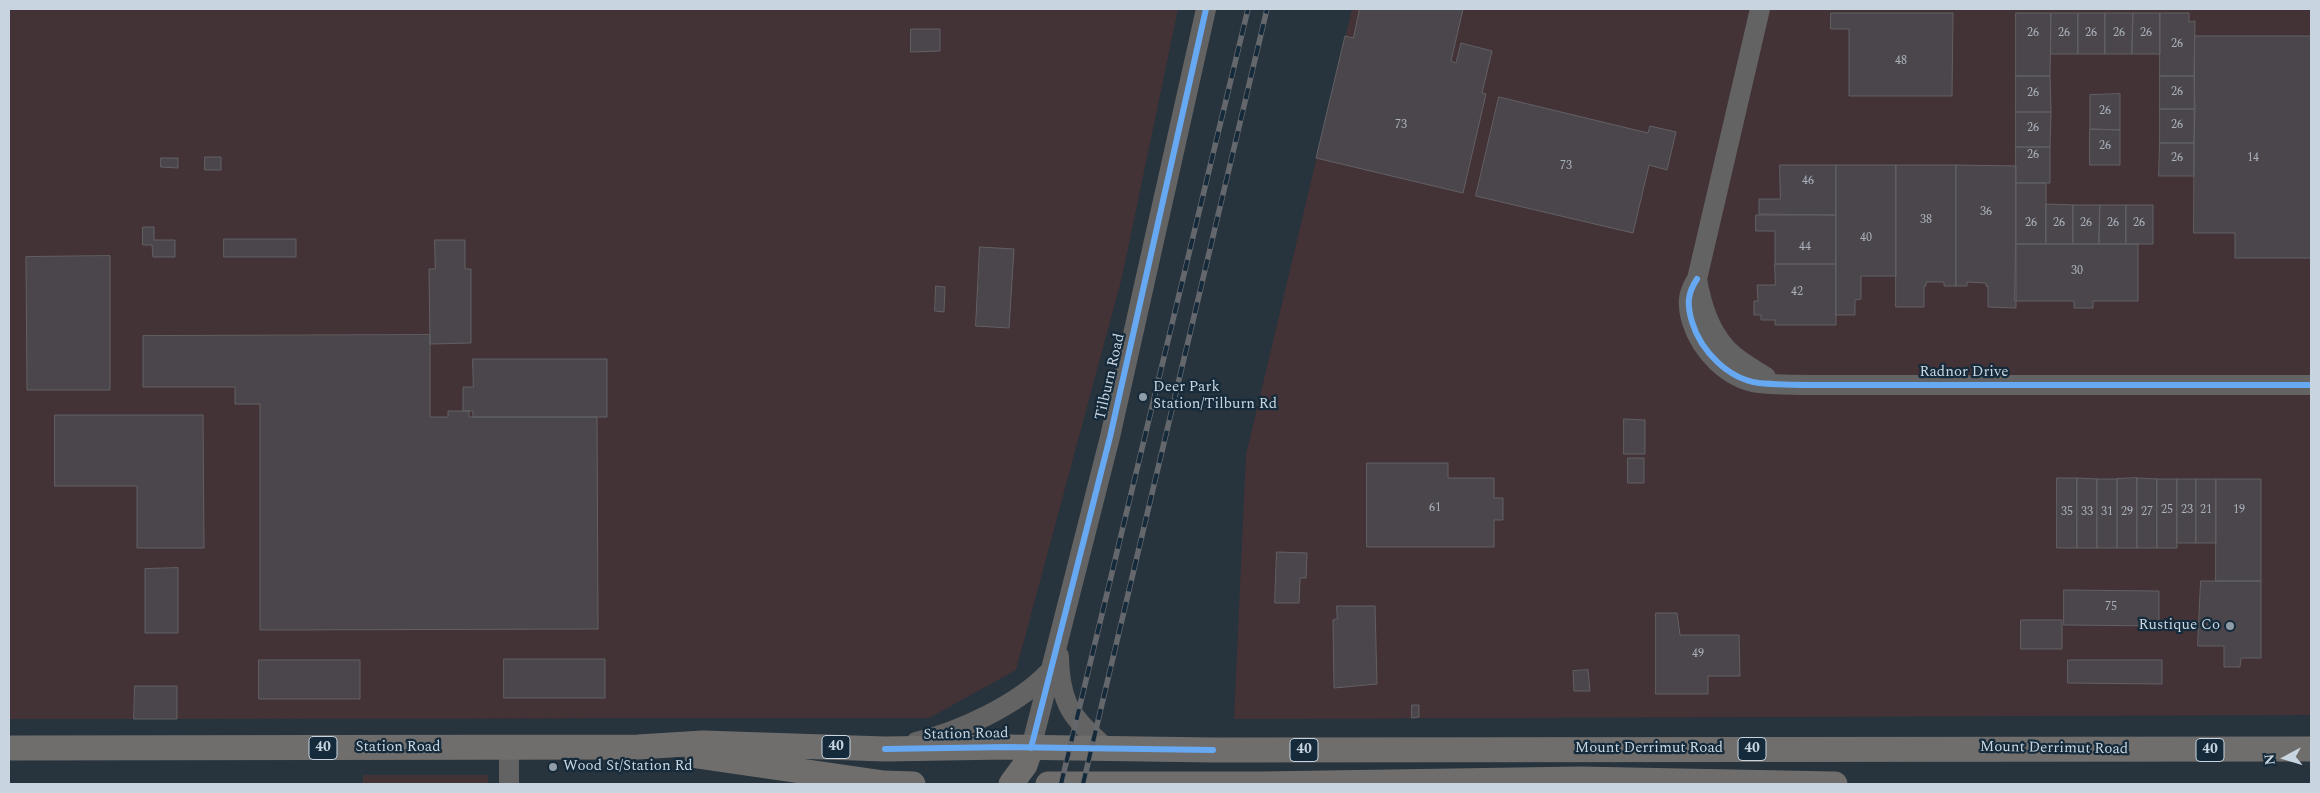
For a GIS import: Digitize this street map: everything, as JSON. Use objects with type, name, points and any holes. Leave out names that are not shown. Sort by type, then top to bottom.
[{"type":"main road","points":[[2137,750],[2180,742],[2255,734],[2311,735]]},
{"type":"main road","name":"Station Road","points":[[9,748],[509,748],[638,747],[703,743],[885,749],[1107,749]]},
{"type":"main road","name":"Station Road","points":[[638,747],[791,777],[884,784],[913,784]]},
{"type":"main road","points":[[1031,748],[1036,766],[1041,772],[1073,784]]},
{"type":"main road","points":[[1011,784],[1025,765],[1031,748]]},
{"type":"main road","points":[[884,784],[885,749]]},
{"type":"main road","name":"Mount Derrimut Road","points":[[1107,749],[2311,749]]},
{"type":"main road","points":[[1395,781],[1396,750]]},
{"type":"main road","name":"Mount Derrimut Road","points":[[1073,784],[1262,784],[1580,779],[1835,784]]},
{"type":"main road","name":"40","points":[[1048,784],[1073,784]]},
{"type":"street","name":"Tilburn Road","points":[[1031,748],[1048,673],[1066,614],[1110,437],[1206,9]]},
{"type":"street","name":"Radnor Drive","points":[[1760,9],[1697,279],[1689,290],[1687,308],[1695,334],[1711,356],[1731,373],[1758,383],[1820,385],[2311,385]]},
{"type":"street","points":[[1059,637],[1061,688],[1069,709],[1077,721],[1107,749]]},
{"type":"street","points":[[885,749],[941,736],[964,726],[1013,699],[1039,682],[1048,673]]},
{"type":"street","points":[[787,746],[791,777]]},
{"type":"street","points":[[509,748],[509,784]]},
{"type":"shaded area","points":[[9,9],[1178,9],[1122,277],[1016,670],[929,718],[9,719]]},
{"type":"shaded area","points":[[1352,9],[2311,9],[2311,715],[1234,719],[1246,455]]},
{"type":"shaded area","points":[[363,775],[488,775],[488,784],[363,784]]},
{"type":"building","points":[[1360,9],[1463,9],[1451,61],[1456,63],[1461,43],[1492,51],[1482,93],[1486,94],[1463,193],[1316,158],[1345,36],[1353,38]]},
{"type":"building","points":[[1831,13],[1953,13],[1952,96],[1849,96],[1849,29],[1831,29]]},
{"type":"building","points":[[2016,13],[2051,13],[2050,76],[2016,76]]},
{"type":"building","points":[[2051,13],[2078,13],[2078,54],[2051,54]]},
{"type":"building","points":[[2078,13],[2105,13],[2105,54],[2078,54]]},
{"type":"building","points":[[2105,13],[2133,13],[2132,54],[2105,54]]},
{"type":"building","points":[[2133,13],[2160,13],[2160,54],[2132,54]]},
{"type":"building","points":[[2160,13],[2189,13],[2189,22],[2195,21],[2194,76],[2160,76]]},
{"type":"building","points":[[911,29],[940,29],[940,51],[911,52]]},
{"type":"building","points":[[2195,36],[2311,36],[2311,258],[2235,258],[2235,233],[2194,233]]},
{"type":"building","points":[[2016,76],[2050,76],[2051,112],[2016,112]]},
{"type":"building","points":[[2160,76],[2194,76],[2195,109],[2160,109]]},
{"type":"building","points":[[2120,94],[2120,130],[2090,129],[2090,95]]},
{"type":"building","points":[[1499,97],[1648,133],[1650,126],[1676,132],[1667,170],[1649,165],[1633,233],[1476,196]]},
{"type":"building","points":[[2160,109],[2195,109],[2194,143],[2160,143]]},
{"type":"building","points":[[2016,112],[2051,112],[2050,147],[2016,147]]},
{"type":"building","points":[[2090,129],[2120,130],[2120,165],[2090,165]]},
{"type":"building","points":[[2160,143],[2194,143],[2194,176],[2159,176]]},
{"type":"building","points":[[2016,147],[2050,147],[2050,183],[2016,183]]},
{"type":"building","points":[[205,157],[221,157],[221,170],[205,170]]},
{"type":"building","points":[[161,158],[178,158],[178,168],[161,167]]},
{"type":"building","points":[[1780,165],[1836,165],[1836,215],[1759,214],[1759,199],[1780,199]]},
{"type":"building","points":[[1836,165],[1896,165],[1896,276],[1861,276],[1861,299],[1855,300],[1855,315],[1836,315]]},
{"type":"building","points":[[1896,165],[1956,165],[1956,286],[1944,286],[1944,282],[1926,282],[1926,286],[1924,286],[1924,307],[1896,307]]},
{"type":"building","points":[[1956,165],[2016,166],[2016,308],[1988,307],[1988,286],[1986,286],[1986,283],[1967,282],[1967,286],[1956,286]]},
{"type":"building","points":[[2016,183],[2046,183],[2046,244],[2016,244]]},
{"type":"building","points":[[2046,204],[2073,205],[2073,244],[2046,244]]},
{"type":"building","points":[[2073,205],[2100,205],[2099,244],[2073,244]]},
{"type":"building","points":[[2100,205],[2126,205],[2126,244],[2099,244]]},
{"type":"building","points":[[2126,205],[2153,205],[2153,244],[2126,244]]},
{"type":"building","points":[[1756,215],[1836,215],[1836,264],[1775,264],[1775,231],[1756,231]]},
{"type":"building","points":[[143,227],[154,227],[154,240],[175,240],[175,257],[153,257],[152,245],[143,245]]},
{"type":"building","points":[[224,239],[296,239],[296,257],[224,257]]},
{"type":"building","points":[[435,240],[465,240],[465,269],[471,269],[471,343],[430,344],[429,269],[435,269]]},
{"type":"building","points":[[2016,244],[2138,244],[2138,301],[2093,301],[2093,308],[2074,308],[2074,301],[2015,301]]},
{"type":"building","points":[[980,247],[1014,249],[1009,328],[976,326]]},
{"type":"building","points":[[110,256],[110,390],[27,390],[26,257]]},
{"type":"building","points":[[1775,264],[1836,264],[1836,325],[1775,325],[1775,320],[1761,320],[1761,315],[1754,315],[1754,301],[1758,301],[1757,285],[1775,285]]},
{"type":"building","points":[[936,286],[945,287],[944,312],[935,311]]},
{"type":"building","points":[[430,335],[430,417],[448,417],[448,411],[469,411],[469,417],[597,417],[598,629],[260,630],[260,404],[235,404],[235,387],[143,387],[143,336]]},
{"type":"building","points":[[473,359],[607,359],[607,417],[473,417],[473,411],[463,411],[463,387],[473,387]]},
{"type":"building","points":[[55,415],[203,415],[204,548],[137,548],[137,486],[55,486]]},
{"type":"building","points":[[1624,419],[1645,420],[1645,454],[1624,454]]},
{"type":"building","points":[[1628,458],[1644,458],[1644,483],[1628,483]]},
{"type":"building","points":[[1367,463],[1448,463],[1448,478],[1494,478],[1494,498],[1503,498],[1503,520],[1494,520],[1494,547],[1367,547]]},
{"type":"building","points":[[2057,478],[2077,478],[2077,548],[2057,548]]},
{"type":"building","points":[[2077,478],[2097,479],[2097,548],[2077,548]]},
{"type":"building","points":[[2137,478],[2157,479],[2157,548],[2137,548]]},
{"type":"building","points":[[2137,478],[2137,548],[2117,548],[2117,479]]},
{"type":"building","points":[[2097,479],[2117,479],[2117,548],[2097,548]]},
{"type":"building","points":[[2157,479],[2177,479],[2177,548],[2157,548]]},
{"type":"building","points":[[2177,479],[2196,479],[2196,543],[2177,543]]},
{"type":"building","points":[[2196,479],[2216,479],[2216,543],[2196,543]]},
{"type":"building","points":[[2216,479],[2261,479],[2261,581],[2216,581]]},
{"type":"building","points":[[1277,552],[1307,553],[1306,578],[1300,578],[1299,603],[1275,603]]},
{"type":"building","points":[[178,568],[178,633],[145,633],[145,569]]},
{"type":"building","name":"Rustique Co","points":[[2201,581],[2261,581],[2261,658],[2241,658],[2240,667],[2224,667],[2224,646],[2198,646]]},
{"type":"building","points":[[2064,590],[2159,591],[2159,626],[2064,625]]},
{"type":"building","points":[[1337,606],[1375,606],[1377,684],[1334,688],[1333,620],[1337,619]]},
{"type":"building","points":[[1656,613],[1677,613],[1680,635],[1739,635],[1740,676],[1708,676],[1708,694],[1656,694]]},
{"type":"building","points":[[2021,620],[2062,620],[2062,649],[2021,649]]},
{"type":"building","points":[[504,659],[605,659],[605,698],[504,698]]},
{"type":"building","points":[[259,660],[360,660],[360,699],[259,699]]},
{"type":"building","points":[[2068,660],[2162,660],[2162,684],[2068,683]]},
{"type":"building","points":[[1588,670],[1590,691],[1574,691],[1573,671]]},
{"type":"building","points":[[135,686],[177,686],[177,719],[134,719]]},
{"type":"building","points":[[1412,705],[1419,705],[1419,717],[1412,718]]},
{"type":"railway","points":[[1061,784],[1248,9]]},
{"type":"railway","points":[[1083,784],[1267,9]]},
{"type":"cycle path","points":[[1031,748],[1110,437],[1206,9]]},
{"type":"cycle path","points":[[1697,279],[1691,290],[1689,305],[1696,333],[1709,353],[1727,370],[1737,376],[1759,383],[1782,385],[2311,385]]},
{"type":"cycle path","points":[[885,749],[1006,747],[1213,750]]},
{"type":"place","name":"Deer Park Station/Tilburn Rd","points":[[1143,397]]},
{"type":"place","name":"Rustique Co","points":[[2230,626]]},
{"type":"place","name":"Wood St/Station Rd","points":[[553,767]]}]
